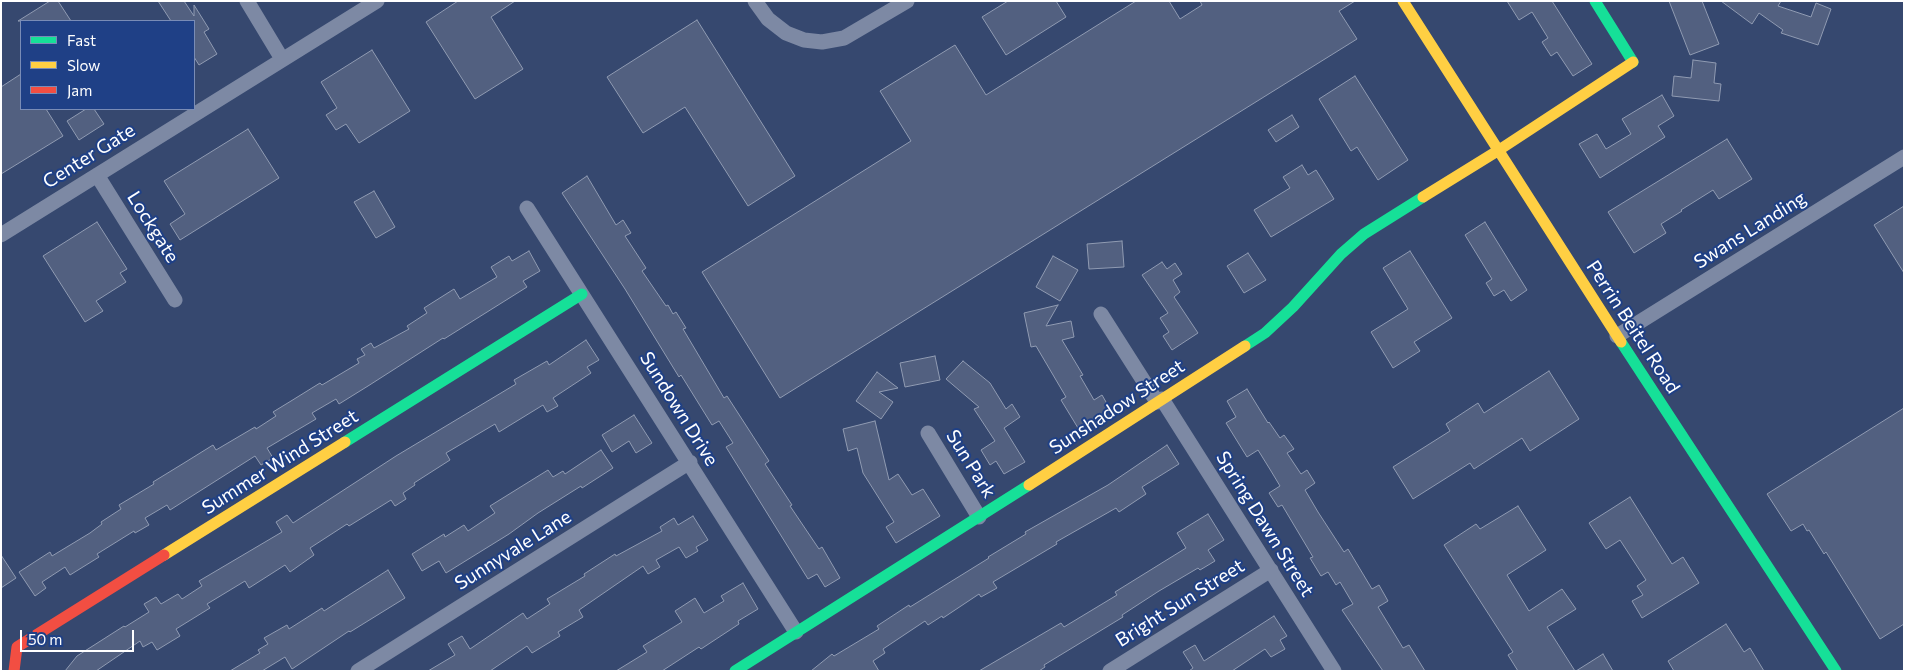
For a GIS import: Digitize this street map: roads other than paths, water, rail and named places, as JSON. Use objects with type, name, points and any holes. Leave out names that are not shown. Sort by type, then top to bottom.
[{"type":"street","points":[[246,1],[282,59]]},
{"type":"street","name":"Center Gate","points":[[1,235],[377,1]]},
{"type":"street","points":[[755,1],[768,20],[786,33],[804,40],[822,42],[844,38],[907,1]]},
{"type":"street","name":"Perrin Beitel Road","points":[[1403,1],[1617,336],[1836,671]]},
{"type":"street","name":"Sunshadow Street","points":[[734,671],[1265,333],[1293,307],[1341,254],[1364,234],[1499,150],[1633,62],[1594,1]]},
{"type":"street","name":"Swans Landing","points":[[1617,336],[1904,157]]},
{"type":"street","name":"Lockgate","points":[[97,175],[175,300]]},
{"type":"street","name":"Sundown Drive","points":[[527,208],[690,462],[796,632]]},
{"type":"street","name":"Summer Wind Street","points":[[14,671],[17,647],[582,294]]},
{"type":"street","name":"Spring Dawn Street","points":[[1101,314],[1160,400],[1271,570],[1334,671]]},
{"type":"street","name":"Sun Park","points":[[928,433],[980,516]]},
{"type":"street","name":"Sunnyvale Lane","points":[[358,671],[690,462]]},
{"type":"street","name":"Bright Sun Street","points":[[1110,671],[1271,570]]}]
